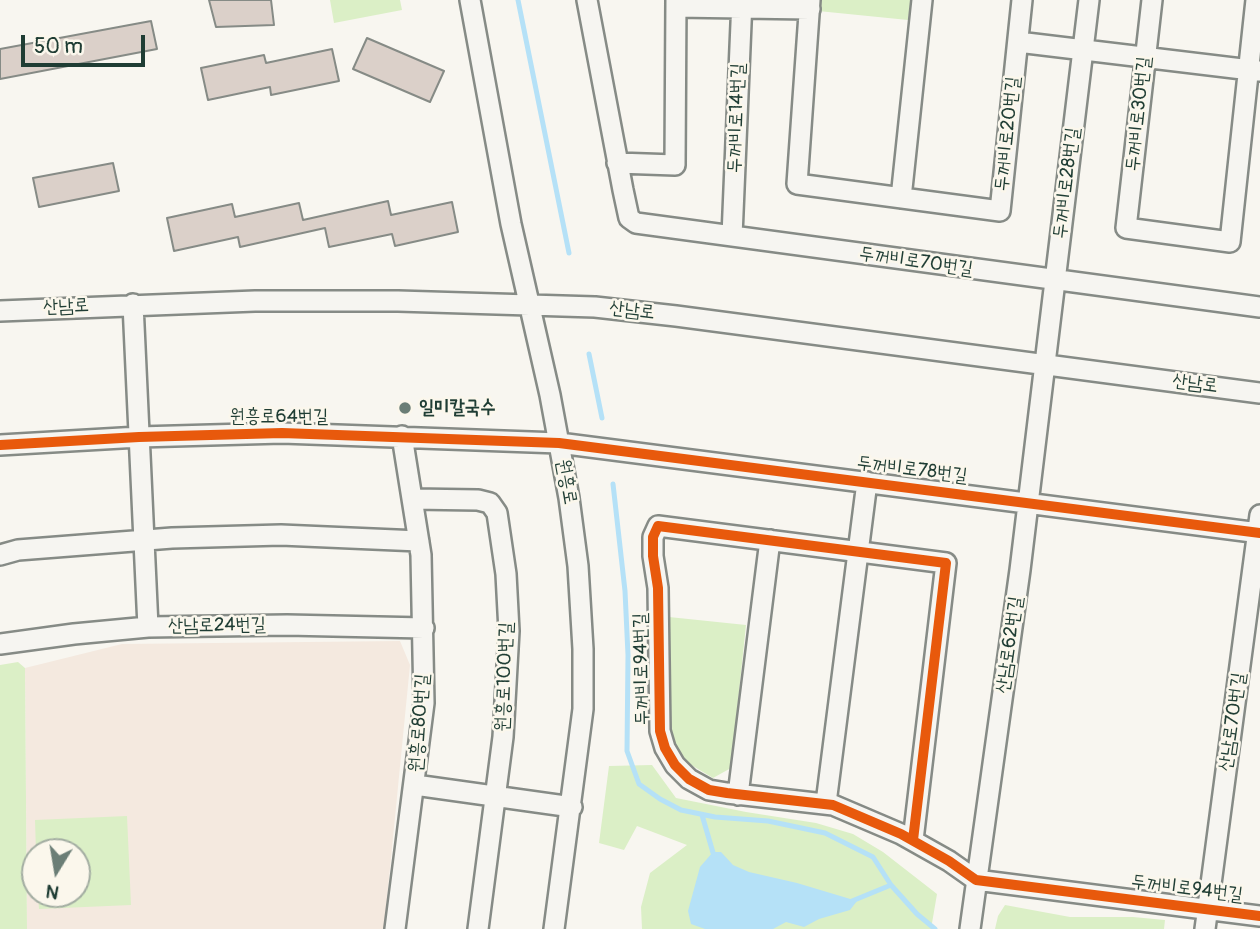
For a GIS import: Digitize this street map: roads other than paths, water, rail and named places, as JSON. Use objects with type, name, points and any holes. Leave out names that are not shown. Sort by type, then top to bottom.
[{"type":"street","name":"원흥로","points":[[470,0],[511,224],[559,443],[578,566],[583,709],[554,929]]},
{"type":"street","name":"두꺼비로70번길","points":[[587,0],[629,218],[636,223],[1260,307]]},
{"type":"street","points":[[901,198],[922,0]]},
{"type":"street","name":"두꺼비로20번길","points":[[810,4],[797,184],[1000,211],[1022,0]]},
{"type":"street","name":"두꺼비로28번길","points":[[1046,365],[1088,0]]},
{"type":"street","name":"두꺼비로30번길","points":[[1152,0],[1126,228],[1230,242],[1254,71]]},
{"type":"street","points":[[1018,42],[1254,71],[1256,0]]},
{"type":"street","points":[[618,163],[675,165],[676,3],[810,4]]},
{"type":"street","name":"두꺼비로14번길","points":[[732,236],[742,4]]},
{"type":"street","name":"산남로","points":[[0,311],[255,301],[529,303],[676,316],[1260,393]]},
{"type":"street","name":"산남로24번길","points":[[132,304],[148,627]]},
{"type":"street","name":"산남로62번길","points":[[970,926],[1046,365]]},
{"type":"street","name":"원흥로64번길","points":[[0,445],[282,433],[559,443]]},
{"type":"street","name":"원흥로80번길","points":[[402,436],[419,541],[424,628],[424,703],[415,785],[572,807]]},
{"type":"street","name":"두꺼비로78번길","points":[[559,443],[1029,503],[1259,527]]},
{"type":"street","points":[[825,803],[867,482]]},
{"type":"street","name":"원흥로100번길","points":[[413,499],[478,500],[490,503],[497,513],[506,574],[508,672],[497,797],[478,929]]},
{"type":"street","name":"두꺼비로94번길","points":[[770,540],[658,526],[653,537],[658,588],[660,731],[665,748],[675,765],[689,779],[709,790],[825,803],[861,816],[912,840],[950,861],[976,880],[1206,919],[1260,916]]},
{"type":"street","name":"산남로70번길","points":[[1206,919],[1259,527]]},
{"type":"street","points":[[9,553],[144,540],[281,535],[419,541]]},
{"type":"street","points":[[738,795],[770,540],[947,563],[912,840]]},
{"type":"street","name":"산남로24번길","points":[[0,644],[148,627],[286,625],[424,628]]},
{"type":"street","points":[[395,929],[415,785]]},
{"type":"water","points":[[713,852],[721,852],[733,865],[749,872],[857,901],[850,910],[819,919],[804,927],[786,922],[773,929],[705,929],[691,924],[688,911],[700,867]]},
{"type":"waterway","points":[[518,0],[569,253]]},
{"type":"waterway","points":[[589,354],[602,418]]},
{"type":"waterway","points":[[613,484],[625,591],[628,655],[627,751],[639,784],[681,810],[715,817],[768,821],[825,833],[873,857],[891,885],[917,914],[935,929]]},
{"type":"waterway","points":[[702,815],[714,856]]},
{"type":"waterway","points":[[852,901],[891,885]]},
{"type":"place","name":"일미칼국수","points":[[405,408]]}]
